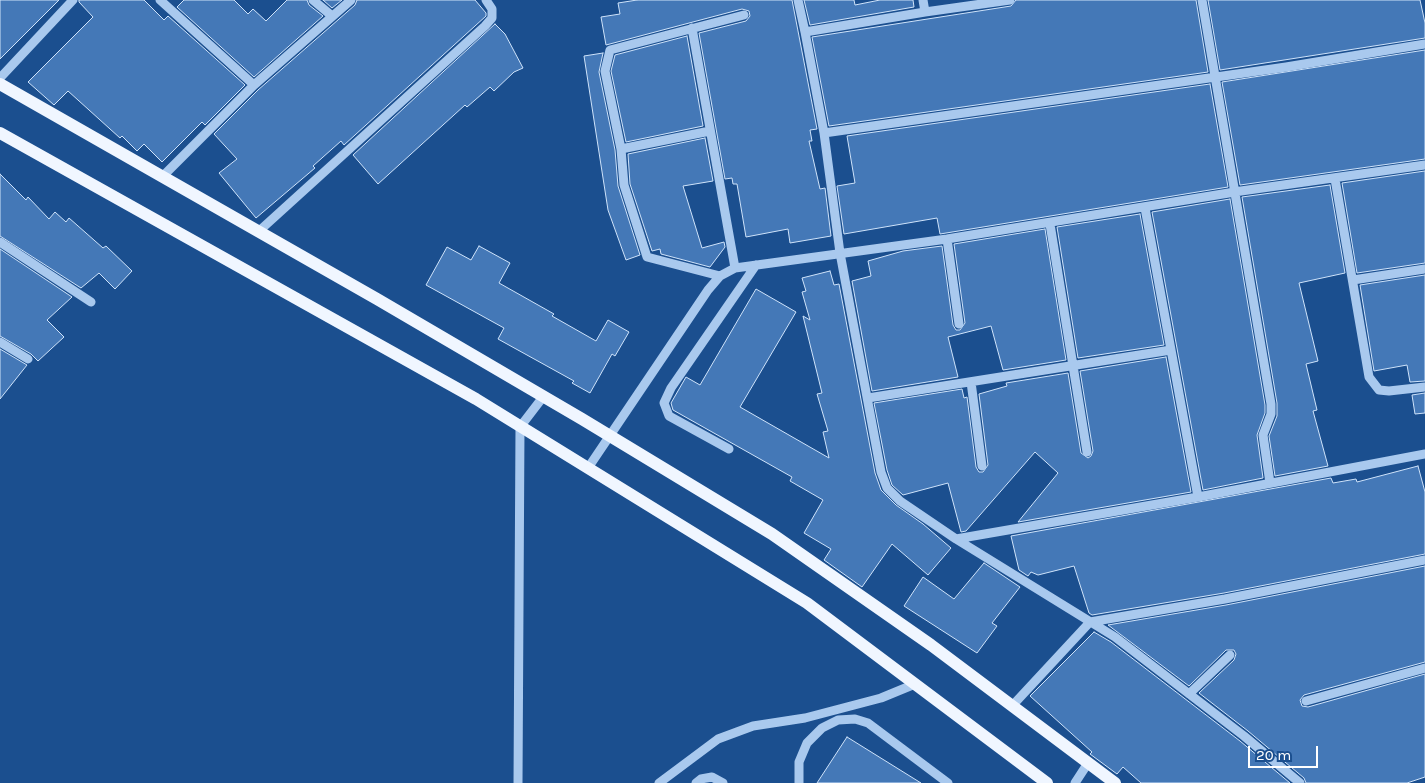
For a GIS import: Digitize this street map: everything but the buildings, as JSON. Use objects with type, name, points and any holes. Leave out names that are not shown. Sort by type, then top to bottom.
[{"type":"main road","points":[[0,84],[543,396],[772,534],[931,645],[1115,783]]},
{"type":"main road","points":[[0,132],[476,399],[807,603],[1046,783]]},
{"type":"street","points":[[0,78],[73,0]]},
{"type":"street","points":[[160,0],[254,85]]},
{"type":"street","points":[[314,0],[332,16]]},
{"type":"street","points":[[162,177],[254,85],[351,0]]},
{"type":"street","points":[[258,232],[485,26],[492,18],[492,9],[486,0]]},
{"type":"street","points":[[798,0],[824,133],[840,253],[881,472],[887,488],[900,501],[956,539],[1115,637],[1300,783]]},
{"type":"street","points":[[923,0],[924,12]]},
{"type":"street","points":[[805,32],[1010,0]]},
{"type":"street","points":[[1202,0],[1271,404],[1271,414],[1263,435],[1270,483]]},
{"type":"street","points":[[720,276],[647,257],[624,185],[621,150],[605,70],[610,50],[744,15]]},
{"type":"street","points":[[692,28],[735,268]]},
{"type":"street","points":[[824,133],[1215,77],[1425,44]]},
{"type":"street","points":[[621,150],[710,131]]},
{"type":"street","points":[[588,468],[608,435],[720,276],[735,268],[1050,224],[1234,192],[1425,166]]},
{"type":"street","points":[[1335,179],[1369,377],[1379,390],[1388,391],[1425,387]]},
{"type":"street","points":[[1145,208],[1198,497]]},
{"type":"street","points":[[1050,224],[1087,452]]},
{"type":"street","points":[[947,239],[960,324]]},
{"type":"street","points":[[0,242],[90,302]]},
{"type":"street","points":[[729,449],[669,416],[664,403],[671,388],[756,265]]},
{"type":"street","points":[[1353,280],[1425,269]]},
{"type":"street","points":[[0,342],[28,359]]},
{"type":"street","points":[[868,398],[1171,350]]},
{"type":"street","points":[[971,382],[982,466]]},
{"type":"street","points":[[518,783],[520,427],[543,396]]},
{"type":"street","points":[[956,539],[1198,497],[1425,454]]},
{"type":"street","points":[[1012,706],[1090,622],[1226,599],[1425,560]]},
{"type":"street","points":[[1189,694],[1230,655]]},
{"type":"street","points":[[1306,701],[1425,668]]},
{"type":"street","points":[[658,783],[718,739],[754,726],[805,718],[881,698],[915,684]]},
{"type":"street","points":[[799,783],[799,762],[807,743],[822,728],[838,720],[855,719],[868,723],[948,783]]},
{"type":"street","points":[[1075,783],[1088,763]]},
{"type":"street","points":[[696,783],[701,779],[712,777],[724,783]]}]
